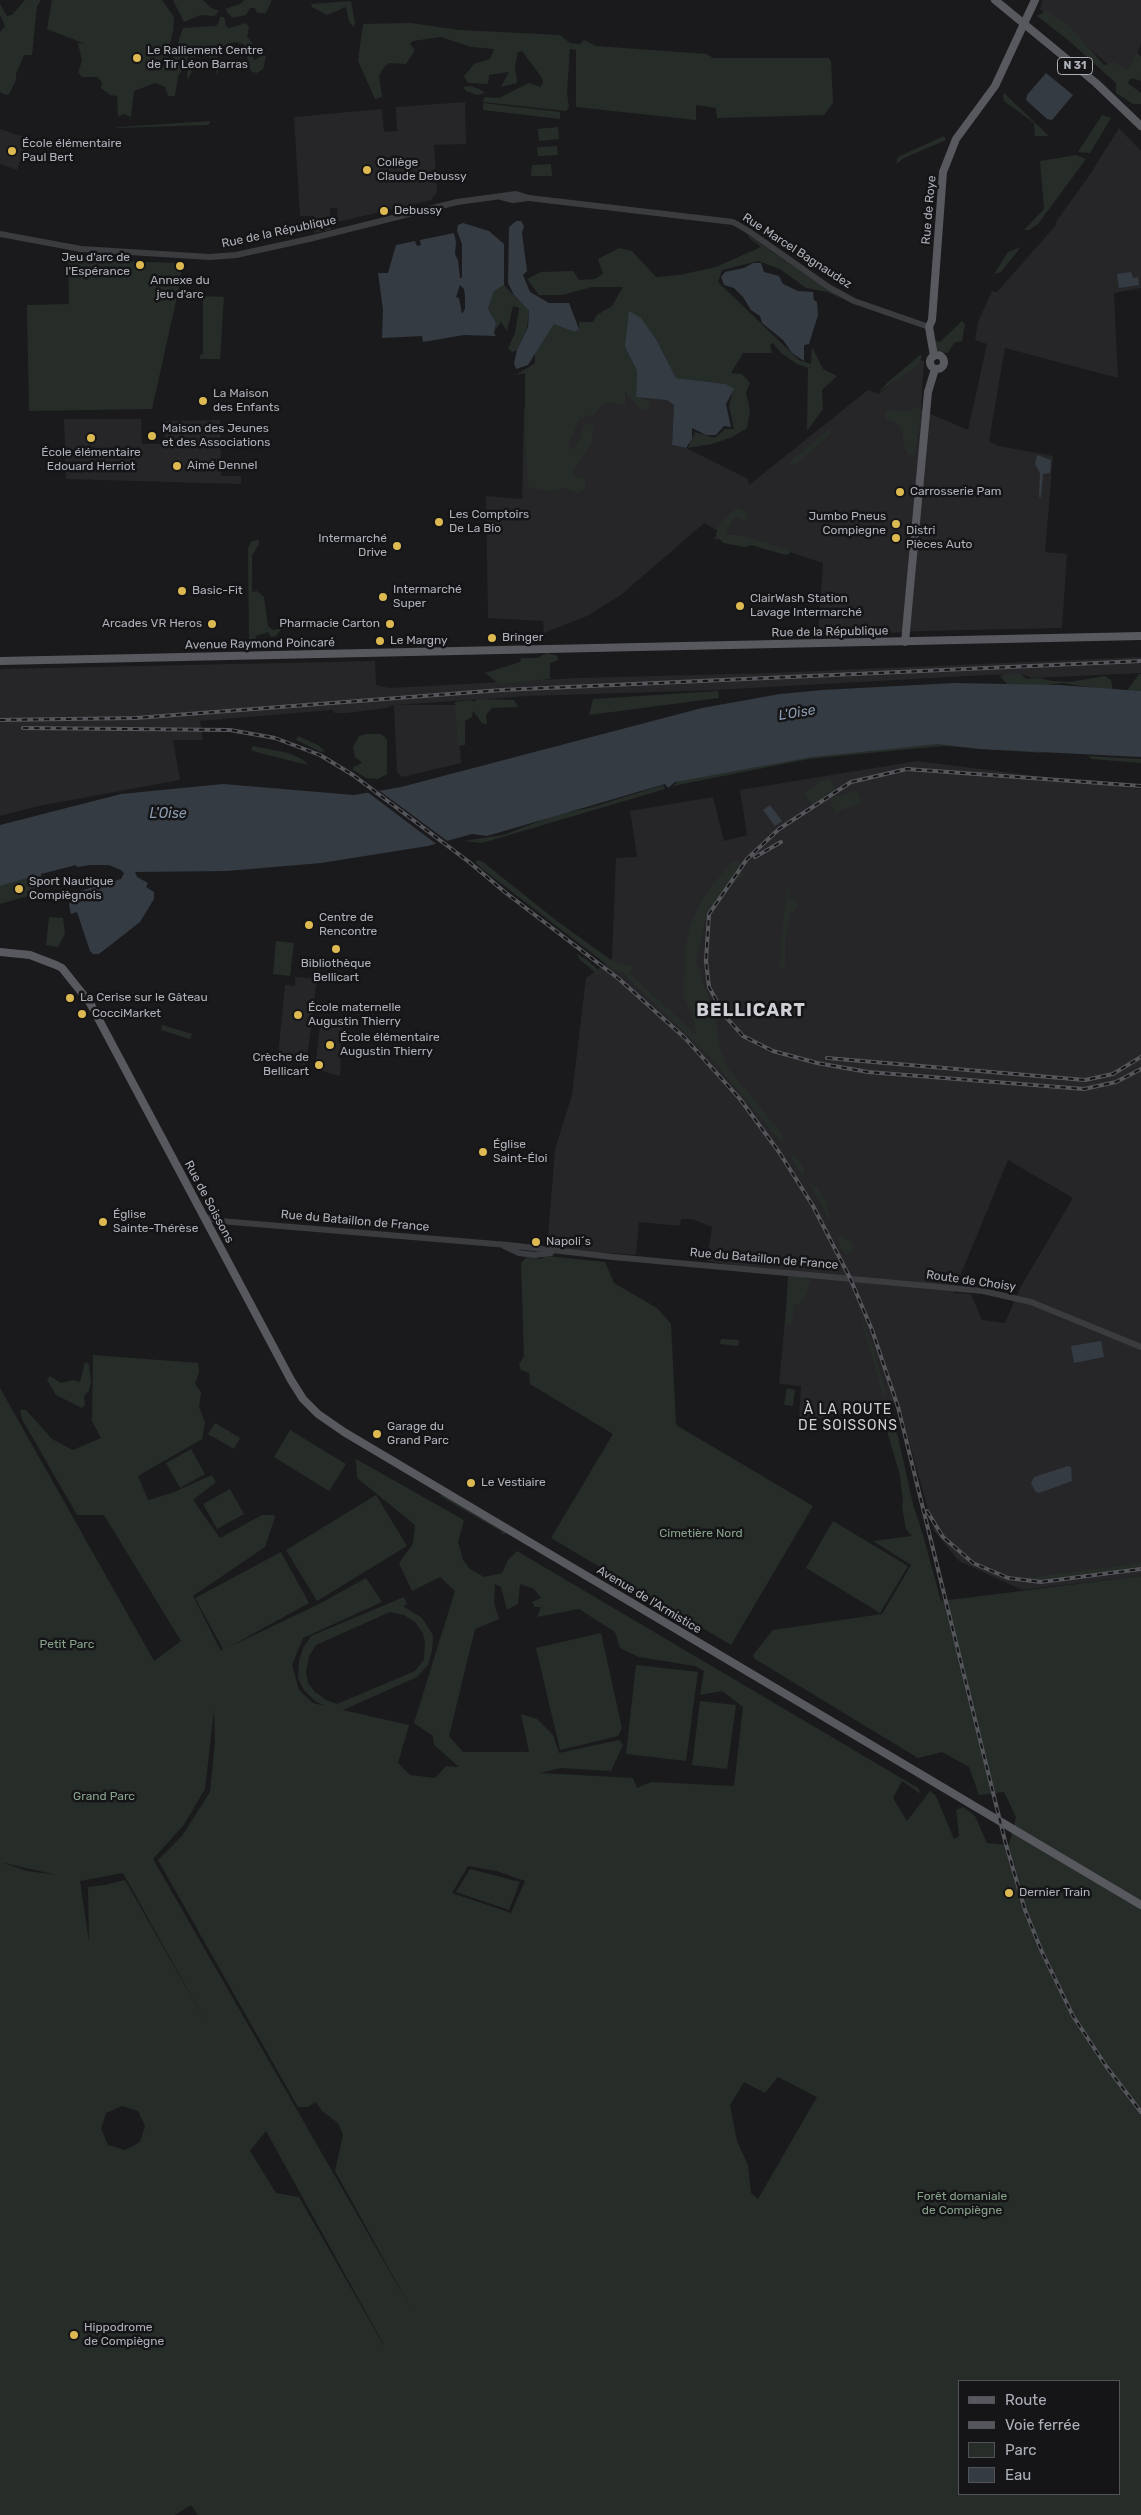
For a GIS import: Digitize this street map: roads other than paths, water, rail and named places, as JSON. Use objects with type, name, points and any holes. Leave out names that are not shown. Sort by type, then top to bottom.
[{"type":"main road","name":"N 31","points":[[995,0],[1141,126]]},
{"type":"main road","name":"Rue de Roye","points":[[934,356],[929,327],[932,320],[940,198],[945,165],[956,139],[995,86],[1035,0]]},
{"type":"main road","points":[[934,356],[941,356],[944,362],[941,368],[935,369],[930,363],[934,356]]},
{"type":"main road","points":[[905,642],[928,392],[935,369]]},
{"type":"main road","name":"Rue de la République","points":[[520,650],[1141,636]]},
{"type":"main road","name":"Avenue Raymond Poincaré","points":[[0,661],[520,650]]},
{"type":"main road","name":"Rue de Soissons","points":[[0,952],[43,958],[62,968],[93,1008],[291,1380],[303,1399],[325,1420]]},
{"type":"main road","name":"Avenue de l'Armistice","points":[[325,1420],[1141,1905]]},
{"type":"street","name":"Rue de la République","points":[[0,234],[81,249],[210,257],[236,255],[450,204],[500,196],[516,194],[529,198],[560,202]]},
{"type":"street","name":"Rue Marcel Bagnaudez","points":[[560,202],[733,222],[848,298],[884,313],[929,327]]},
{"type":"street","name":"Rue du Bataillon de France","points":[[204,1217],[220,1221],[850,1278]]},
{"type":"street","name":"Route de Choisy","points":[[850,1278],[983,1292],[1020,1298],[1141,1347]]},
{"type":"water","points":[[1046,73],[1073,95],[1052,120],[1047,119],[1026,100],[1027,95]]},
{"type":"water","points":[[516,221],[521,221],[524,226],[522,233],[527,271],[523,275],[530,292],[549,303],[569,303],[579,329],[575,332],[554,324],[528,365],[516,369],[514,363],[517,350],[528,327],[529,311],[514,295],[508,283],[509,227]]},
{"type":"water","points":[[463,223],[489,231],[504,244],[504,285],[494,291],[488,309],[496,323],[494,333],[496,336],[464,335],[423,342],[422,336],[382,338],[383,310],[378,273],[388,273],[396,245],[415,241],[417,246],[421,245],[420,240],[454,233],[456,242],[455,254],[458,260],[460,278],[462,278],[462,244],[457,231],[458,225]],"holes":[[[460,285],[464,289],[465,309],[462,314],[459,298],[456,297]]]},
{"type":"water","points":[[753,263],[761,263],[764,272],[779,276],[783,284],[798,291],[813,292],[814,300],[817,302],[818,315],[809,344],[804,345],[804,361],[792,353],[783,340],[762,323],[760,316],[751,310],[743,297],[734,288],[724,285],[721,277],[725,272],[744,268]]},
{"type":"water","points":[[1131,272],[1133,278],[1138,277],[1139,285],[1119,288],[1117,274]]},
{"type":"water","points":[[629,311],[641,318],[657,341],[676,378],[726,384],[734,389],[726,404],[731,427],[724,426],[716,435],[706,435],[692,428],[692,439],[686,448],[672,445],[674,405],[667,400],[636,397],[637,371],[625,347]]},
{"type":"water","points":[[1037,455],[1051,460],[1050,473],[1043,474],[1041,497],[1039,497],[1040,473],[1035,464]]},
{"type":"water","name":"L'Oise","points":[[954,683],[1059,685],[1141,691],[1141,757],[979,749],[938,744],[812,757],[675,782],[668,788],[665,784],[487,836],[472,834],[428,846],[321,863],[227,871],[135,872],[137,877],[148,883],[146,887],[154,892],[154,899],[140,922],[99,954],[93,954],[90,951],[77,912],[71,914],[69,905],[73,893],[121,879],[124,873],[121,870],[109,865],[77,867],[76,865],[41,874],[41,877],[36,878],[35,876],[0,886],[0,825],[121,794],[223,784],[354,795],[401,787],[702,708],[780,694]]},
{"type":"water","points":[[770,805],[782,821],[775,826],[763,810]]},
{"type":"water","points":[[1101,1341],[1104,1357],[1074,1363],[1071,1346]]},
{"type":"water","points":[[1068,1466],[1071,1467],[1072,1481],[1039,1493],[1035,1491],[1031,1483],[1034,1477]]},
{"type":"railway","points":[[0,720],[136,718],[502,690],[1141,661]]},
{"type":"railway","points":[[23,728],[230,730],[275,738],[320,755],[353,775],[469,862],[506,893],[619,979],[685,1038],[740,1099],[779,1152],[813,1206],[850,1278],[872,1330],[898,1407],[1005,1841],[1025,1910],[1042,1952],[1073,2016],[1106,2066],[1141,2112]]},
{"type":"railway","points":[[1141,786],[907,769],[851,782],[779,829],[747,859],[709,914],[706,961],[709,987],[725,1016],[743,1036],[773,1051],[817,1063],[868,1072],[1084,1089],[1116,1082],[1141,1069]]},
{"type":"railway","points":[[755,857],[781,842]]},
{"type":"railway","points":[[827,1058],[1085,1080],[1113,1074],[1141,1057]]},
{"type":"railway","points":[[927,1511],[943,1537],[973,1563],[1008,1578],[1041,1582],[1141,1569]]},
{"type":"place","name":"Le Ralliement Centre de Tir Léon Barras","points":[[137,58]]},
{"type":"place","name":"École élémentaire Paul Bert","points":[[12,151]]},
{"type":"place","name":"Collège Claude Debussy","points":[[367,170]]},
{"type":"place","name":"Debussy","points":[[384,211]]},
{"type":"place","name":"Jeu d'arc de l'Espérance","points":[[140,265]]},
{"type":"place","name":"Annexe du jeu d'arc","points":[[180,266]]},
{"type":"place","name":"La Maison des Enfants","points":[[203,401]]},
{"type":"place","name":"Maison des Jeunes et des Associations","points":[[152,436]]},
{"type":"place","name":"École élémentaire Edouard Herriot","points":[[91,438]]},
{"type":"place","name":"Aimé Dennel","points":[[177,466]]},
{"type":"place","name":"Carrosserie Pam","points":[[900,492]]},
{"type":"place","name":"Les Comptoirs De La Bio","points":[[439,522]]},
{"type":"place","name":"Jumbo Pneus Compiegne","points":[[896,524]]},
{"type":"place","name":"Distri Pièces Auto","points":[[896,538]]},
{"type":"place","name":"Intermarché Drive","points":[[397,546]]},
{"type":"place","name":"Basic-Fit","points":[[182,591]]},
{"type":"place","name":"Intermarché Super","points":[[383,597]]},
{"type":"place","name":"ClairWash Station Lavage Intermarché","points":[[740,606]]},
{"type":"place","name":"Arcades VR Heros","points":[[212,624]]},
{"type":"place","name":"Pharmacie Carton","points":[[390,624]]},
{"type":"place","name":"Bringer","points":[[492,638]]},
{"type":"place","name":"Le Margny","points":[[380,641]]},
{"type":"place","name":"Sport Nautique Compiègnois","points":[[19,889]]},
{"type":"place","name":"Centre de Rencontre","points":[[309,925]]},
{"type":"place","name":"Bibliothèque Bellicart","points":[[336,949]]},
{"type":"place","name":"La Cerise sur le Gâteau","points":[[70,998]]},
{"type":"place","name":"CocciMarket","points":[[82,1014]]},
{"type":"place","name":"École maternelle Augustin Thierry","points":[[298,1015]]},
{"type":"place","name":"École élémentaire Augustin Thierry","points":[[330,1045]]},
{"type":"place","name":"Crèche de Bellicart","points":[[319,1065]]},
{"type":"place","name":"Église Saint-Éloi","points":[[483,1152]]},
{"type":"place","name":"Église Sainte-Thérèse","points":[[103,1222]]},
{"type":"place","name":"Napoli´s","points":[[536,1242]]},
{"type":"place","name":"Garage du Grand Parc","points":[[377,1434]]},
{"type":"place","name":"Le Vestiaire","points":[[471,1483]]},
{"type":"place","name":"Dernier Train","points":[[1009,1893]]},
{"type":"place","name":"Hippodrome de Compiègne","points":[[74,2335]]},
{"type":"district","name":"BELLICART","points":[[751,1011]]},
{"type":"district","name":"À LA ROUTE DE SOISSONS","points":[[848,1418]]},
{"type":"park label","name":"Cimetière Nord","points":[[701,1534]]},
{"type":"park label","name":"Petit Parc","points":[[67,1645]]},
{"type":"park label","name":"Grand Parc","points":[[104,1797]]},
{"type":"park label","name":"Forêt domaniale de Compiègne","points":[[962,2204]]}]
